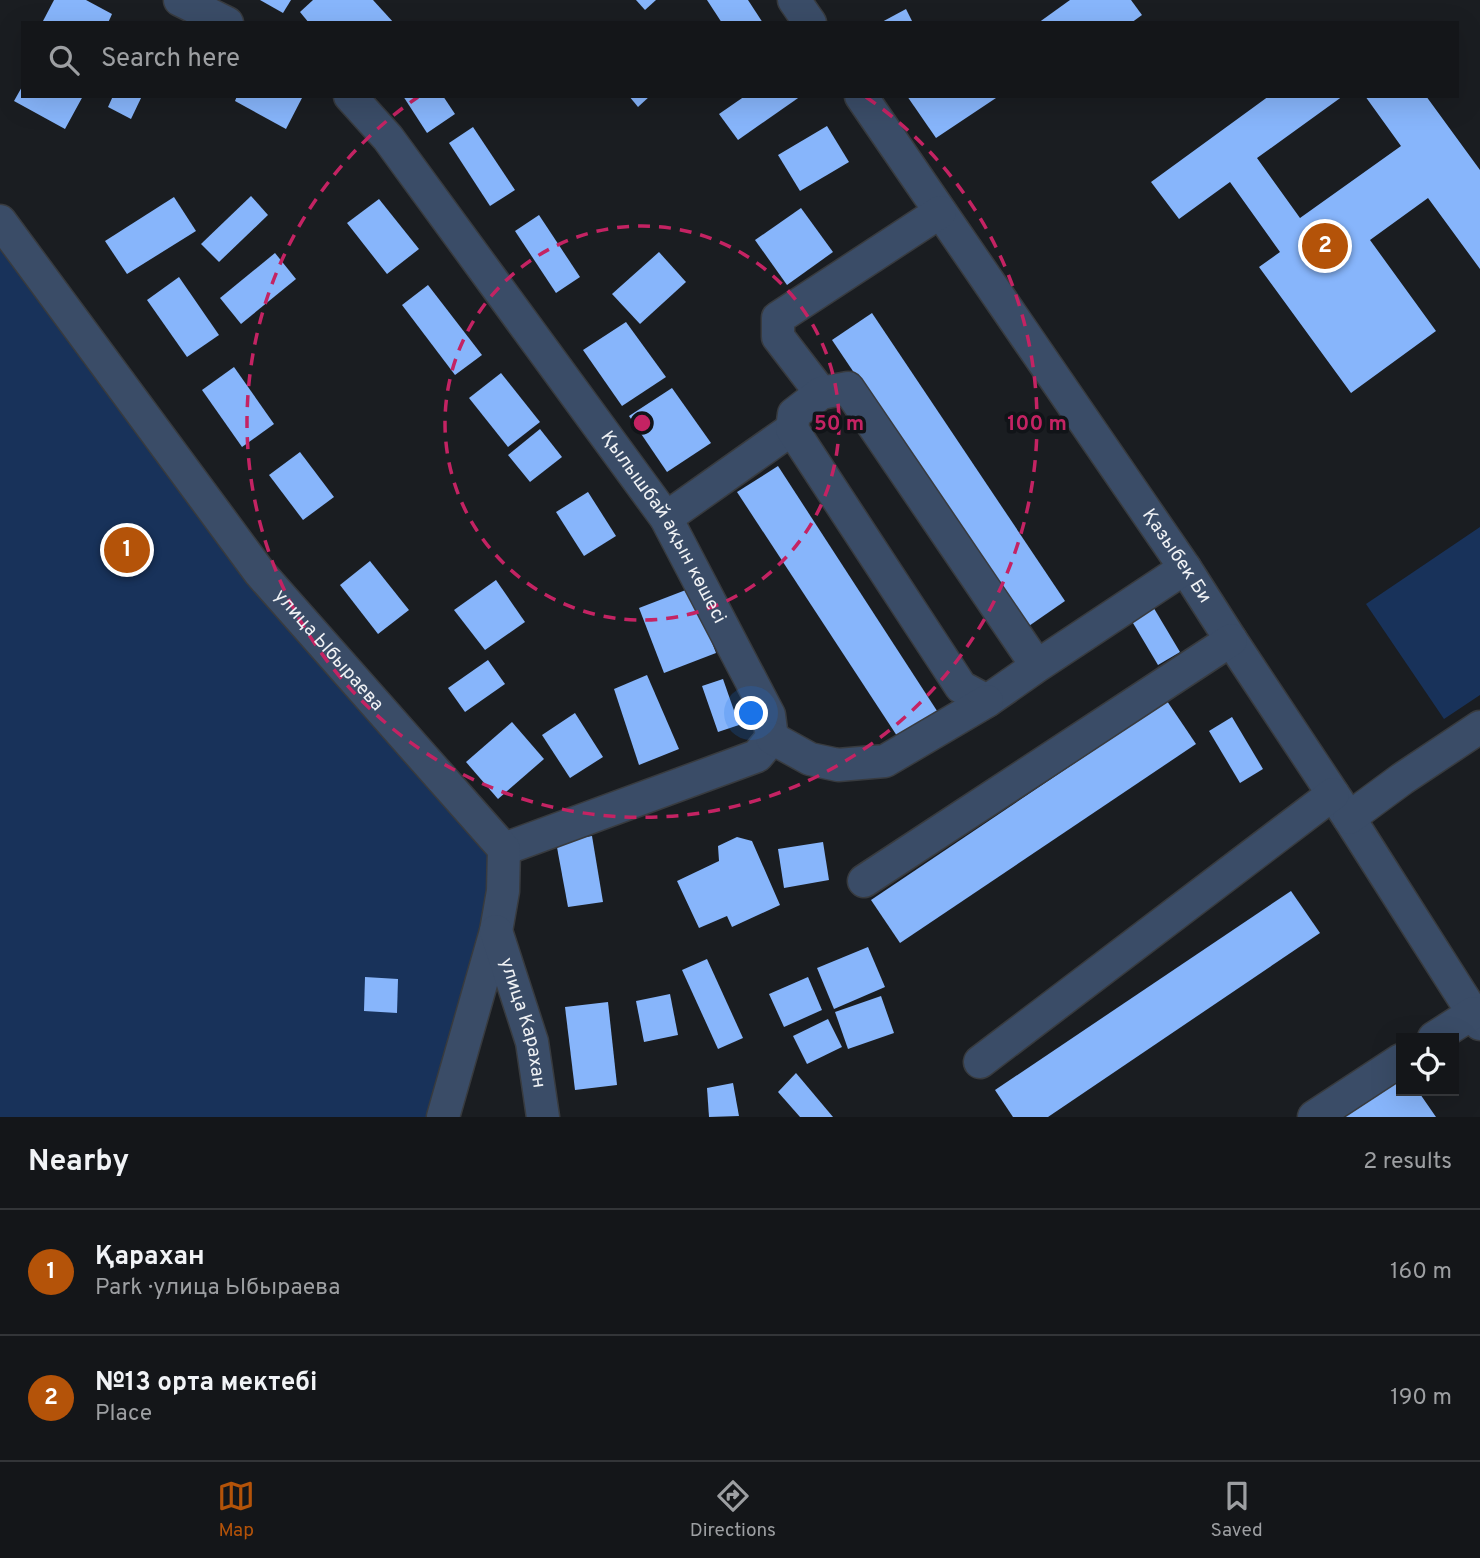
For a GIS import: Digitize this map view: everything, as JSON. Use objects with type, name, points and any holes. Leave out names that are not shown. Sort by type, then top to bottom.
[{"type":"street","points":[[180,0],[223,21]]},
{"type":"street","points":[[794,0],[809,21]]},
{"type":"street","name":"Қылышбай ақын көшесі","points":[[352,98],[388,138],[666,518],[769,715],[772,738]]},
{"type":"street","name":"Қазыбек Би","points":[[862,98],[1185,568],[1476,1019]]},
{"type":"street","points":[[821,393],[778,337],[778,318],[940,212]]},
{"type":"street","name":"улица Ыбыраева","points":[[0,221],[260,573],[504,849]]},
{"type":"street","points":[[988,701],[961,687],[792,429],[794,414],[821,393],[848,388],[1037,666]]},
{"type":"street","points":[[666,518],[792,429]]},
{"type":"street","points":[[443,1117],[496,931],[503,891],[504,849],[757,756],[772,738],[810,759],[838,765],[885,761],[988,701],[1185,568]]},
{"type":"street","points":[[864,881],[1231,640]]},
{"type":"street","points":[[980,1062],[1341,806],[1402,779],[1480,727]]},
{"type":"street","name":"улица Карахан","points":[[496,931],[532,1042],[543,1117]]},
{"type":"street","points":[[1445,1033],[1476,1019]]},
{"type":"street","points":[[1314,1117],[1396,1063]]},
{"type":"shaded area","points":[[0,232],[503,868],[431,1117],[0,1117]]},
{"type":"shaded area","points":[[1480,527],[1480,695],[1444,719],[1366,604]]},
{"type":"building","points":[[54,0],[86,0],[112,14],[109,21],[43,21]]},
{"type":"building","points":[[260,0],[291,0],[283,13]]},
{"type":"building","points":[[313,0],[373,0],[392,21],[307,21],[300,12]]},
{"type":"building","points":[[636,0],[656,0],[645,10]]},
{"type":"building","points":[[707,0],[748,0],[762,21],[721,21]]},
{"type":"building","points":[[1070,0],[1131,0],[1142,15],[1134,21],[1041,21]]},
{"type":"building","points":[[906,9],[912,21],[884,21]]},
{"type":"building","points":[[21,89],[21,98],[82,98],[65,129],[14,101]]},
{"type":"building","points":[[112,98],[141,98],[131,119],[108,107]]},
{"type":"building","points":[[236,98],[302,98],[286,129],[235,101]]},
{"type":"building","points":[[404,98],[444,98],[455,114],[427,133]]},
{"type":"building","points":[[631,98],[648,98],[638,107]]},
{"type":"building","points":[[742,98],[798,98],[738,140],[719,114]]},
{"type":"building","points":[[908,98],[996,98],[936,138]]},
{"type":"building","points":[[1266,98],[1340,98],[1257,158],[1300,218],[1401,146],[1366,98],[1427,98],[1480,170],[1480,269],[1428,198],[1370,240],[1436,331],[1351,393],[1259,267],[1280,252],[1230,182],[1179,219],[1151,182]]},
{"type":"building","points":[[827,126],[849,162],[800,191],[778,155]]},
{"type":"building","points":[[473,127],[515,190],[490,206],[449,143]]},
{"type":"building","points":[[251,196],[268,215],[219,262],[201,244]]},
{"type":"building","points":[[174,197],[196,231],[127,274],[105,241]]},
{"type":"building","points":[[379,199],[419,249],[387,274],[347,223]]},
{"type":"building","points":[[801,208],[833,252],[787,285],[755,240]]},
{"type":"building","points":[[539,215],[580,277],[556,293],[515,231]]},
{"type":"building","points":[[659,252],[686,282],[640,324],[612,294]]},
{"type":"building","points":[[275,253],[296,279],[241,324],[220,298]]},
{"type":"building","points":[[179,277],[219,335],[187,357],[147,300]]},
{"type":"building","points":[[428,285],[482,355],[455,375],[402,305]]},
{"type":"building","points":[[872,313],[1065,601],[1026,628],[832,340]]},
{"type":"building","points":[[626,322],[666,377],[622,406],[583,350]]},
{"type":"building","points":[[234,367],[274,424],[242,447],[202,390]]},
{"type":"building","points":[[501,373],[540,422],[508,447],[469,398]]},
{"type":"building","points":[[672,388],[711,443],[667,472],[629,416]]},
{"type":"building","points":[[540,429],[562,457],[530,482],[508,455]]},
{"type":"building","points":[[300,452],[334,497],[303,520],[269,475]]},
{"type":"building","points":[[778,466],[941,717],[901,742],[737,492]]},
{"type":"building","points":[[588,492],[616,536],[584,556],[556,512]]},
{"type":"building","points":[[370,561],[409,610],[378,634],[340,585]]},
{"type":"building","points":[[496,580],[525,622],[485,650],[454,610]]},
{"type":"building","points":[[691,588],[716,653],[664,673],[639,608]]},
{"type":"building","points":[[1149,600],[1180,652],[1158,665],[1127,613]]},
{"type":"building","points":[[488,660],[505,684],[465,712],[448,688]]},
{"type":"building","points":[[647,675],[679,749],[639,765],[614,689]]},
{"type":"building","points":[[723,679],[739,725],[718,732],[702,686]]},
{"type":"building","points":[[1167,701],[1196,744],[900,943],[871,900]]},
{"type":"building","points":[[575,713],[603,757],[570,778],[542,735]]},
{"type":"building","points":[[1232,717],[1263,769],[1240,783],[1209,731]]},
{"type":"building","points":[[512,722],[544,759],[498,799],[466,762]]},
{"type":"building","points":[[592,836],[603,902],[568,907],[556,842]]},
{"type":"building","points":[[737,837],[752,841],[780,905],[732,927],[727,916],[699,928],[677,881],[719,861],[718,846]]},
{"type":"building","points":[[823,842],[829,880],[784,888],[778,849]]},
{"type":"building","points":[[1291,891],[1320,933],[1048,1117],[1013,1117],[995,1090]]},
{"type":"building","points":[[868,947],[885,987],[834,1009],[817,968]]},
{"type":"building","points":[[707,959],[743,1038],[718,1049],[682,970]]},
{"type":"building","points":[[365,977],[398,979],[397,1013],[364,1011]]},
{"type":"building","points":[[808,977],[822,1010],[784,1027],[769,994]]},
{"type":"building","points":[[670,994],[678,1035],[644,1042],[636,1001]]},
{"type":"building","points":[[881,996],[894,1033],[848,1049],[835,1012]]},
{"type":"building","points":[[608,1002],[617,1085],[575,1090],[565,1007]]},
{"type":"building","points":[[828,1019],[842,1047],[807,1064],[793,1036]]},
{"type":"building","points":[[796,1073],[833,1117],[800,1117],[778,1092]]},
{"type":"building","points":[[1396,1081],[1396,1096],[1421,1096],[1436,1117],[1343,1117]]},
{"type":"building","points":[[733,1083],[739,1116],[709,1117],[707,1088]]},
{"type":"place","name":"№13 орта мектебі","points":[[1325,246]]},
{"type":"place","name":"Қарахан","points":[[127,550]]}]
